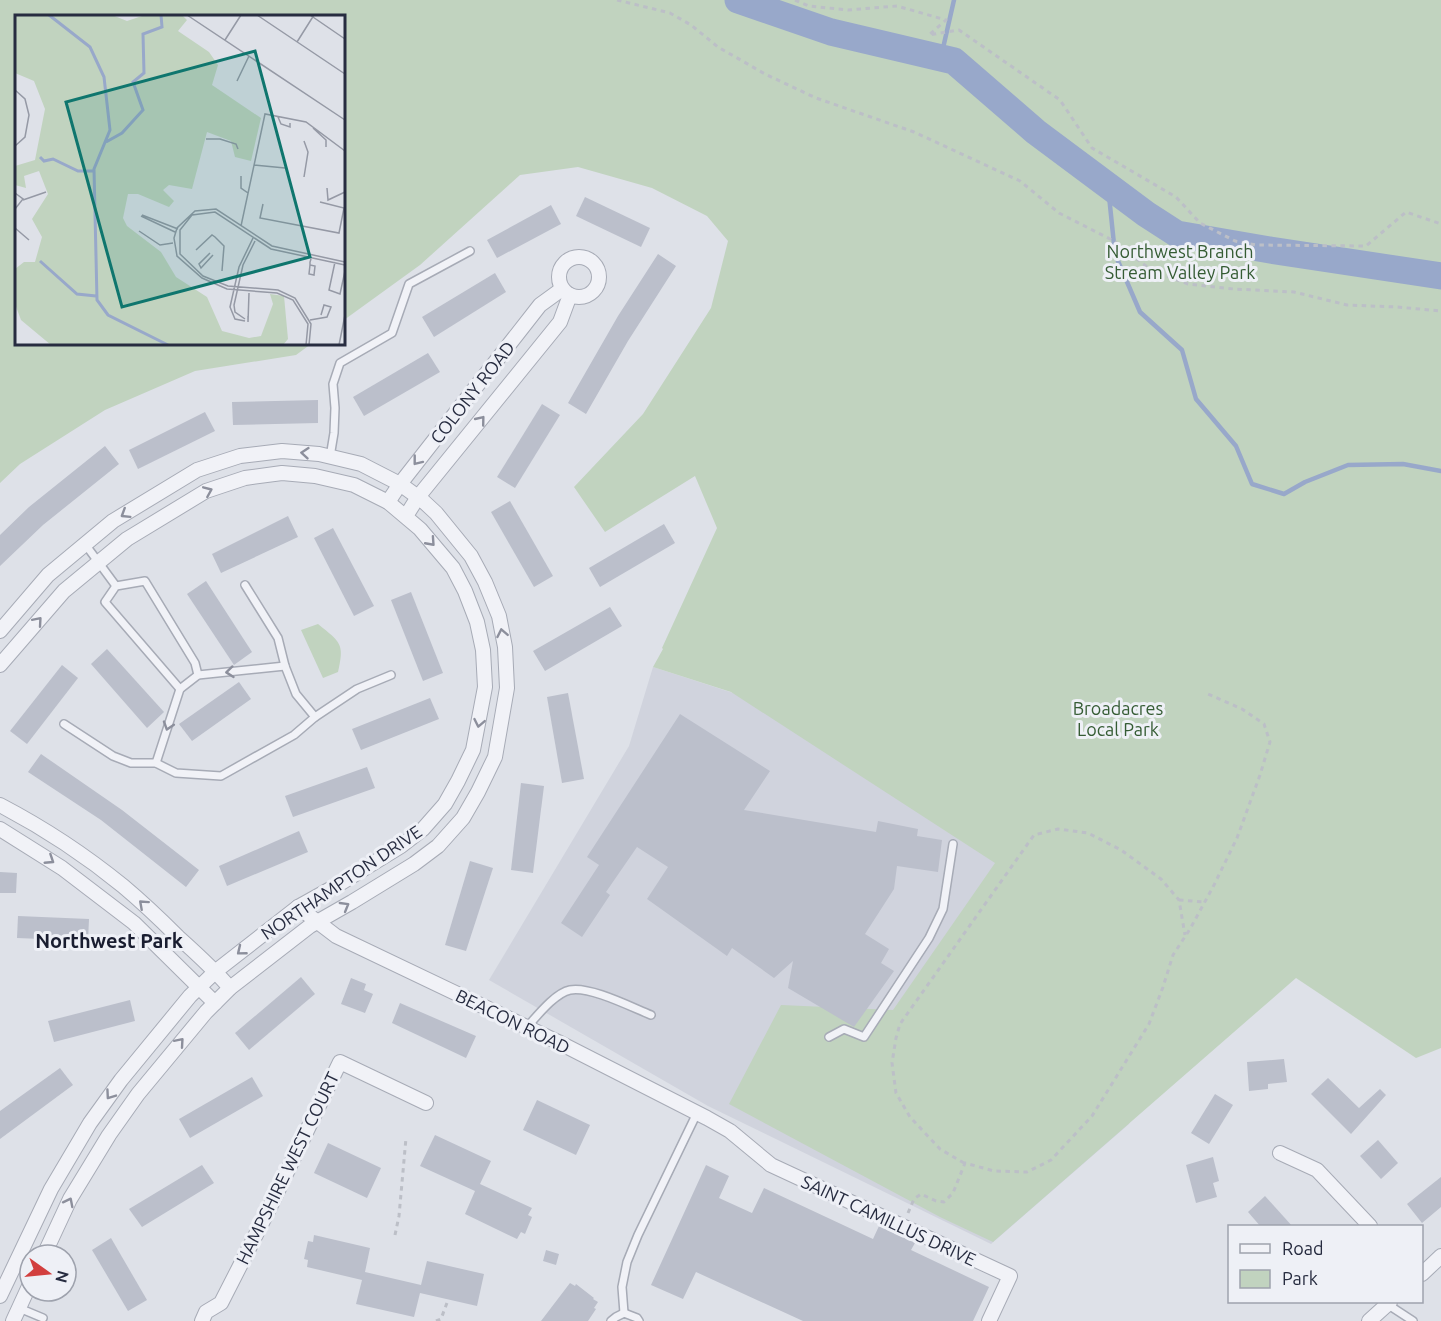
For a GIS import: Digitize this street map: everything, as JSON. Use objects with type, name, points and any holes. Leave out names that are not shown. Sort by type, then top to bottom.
[{"type":"street","name":"COLONY ROAD","points":[[388,502],[540,304],[566,292],[560,322],[406,516]]},
{"type":"street","name":"NORTHAMPTON DRIVE","points":[[0,630],[48,575],[113,521],[196,471],[240,456],[282,451],[319,454],[361,464],[400,484],[436,513],[471,556],[485,582],[499,616],[505,647],[507,688],[495,757],[463,818],[438,846],[414,864],[302,932],[230,988],[215,1003],[138,1094],[109,1135],[70,1199],[50,1243]]},
{"type":"street","name":"NORTHAMPTON DRIVE","points":[[0,665],[64,591],[126,539],[206,491],[245,478],[282,473],[315,476],[354,485],[388,502],[420,529],[453,568],[465,591],[477,622],[483,650],[485,687],[473,750],[459,781],[445,804],[423,830],[401,846],[298,907],[199,987],[164,1026],[90,1123],[51,1188],[0,1296]]},
{"type":"street","points":[[484,675],[506,675]]},
{"type":"street","points":[[0,805],[30,821],[92,862],[125,888],[216,971],[230,988]]},
{"type":"street","points":[[0,829],[62,868],[134,923],[215,1003]]},
{"type":"street","name":"BEACON ROAD","points":[[298,907],[336,936],[527,1027],[730,1131]]},
{"type":"street","name":"HAMPSHIRE WEST COURT","points":[[202,1321],[206,1312],[221,1303],[340,1062],[426,1103]]},
{"type":"street","name":"SAINT CAMILLUS DRIVE","points":[[730,1131],[771,1165],[1010,1276],[989,1321]]},
{"type":"street","points":[[1280,1153],[1317,1170],[1369,1225]]},
{"type":"street","points":[[1423,1273],[1441,1256]]},
{"type":"street","points":[[13,1321],[21,1303]]},
{"type":"street","points":[[1369,1321],[1388,1303]]},
{"type":"lane","points":[[330,457],[334,433],[333,384],[340,363],[392,333],[409,284],[470,251]]},
{"type":"lane","points":[[85,544],[116,586]]},
{"type":"lane","points":[[180,689],[105,602],[116,586],[145,581],[195,663],[198,675]]},
{"type":"lane","points":[[245,585],[278,638],[285,666],[296,694],[315,717]]},
{"type":"lane","points":[[156,763],[180,689],[198,675],[285,666]]},
{"type":"lane","points":[[64,724],[112,756],[131,763],[156,763],[176,773],[221,776],[294,735],[315,717],[357,690],[391,675]]},
{"type":"lane","points":[[829,1037],[844,1029],[864,1037],[929,938],[943,909],[953,844]]},
{"type":"lane","points":[[588,981],[589,990]]},
{"type":"lane","points":[[527,1027],[548,1003],[568,990],[589,990],[651,1015]]},
{"type":"lane","points":[[624,1313],[622,1287],[627,1262],[696,1113]]},
{"type":"lane","points":[[1388,1303],[1413,1321]]},
{"type":"lane","points":[[19,1308],[43,1318]]},
{"type":"lane","points":[[611,1321],[624,1313],[639,1321]]},
{"type":"path","points":[[617,0],[670,14],[691,24],[718,47],[765,74],[816,98],[914,132],[1020,181],[1059,213],[1114,241],[1151,270],[1188,284],[1294,292],[1347,305],[1441,311]]},
{"type":"path","points":[[795,0],[809,6],[848,10],[897,6],[946,20],[929,35],[958,30],[1060,100],[1092,148],[1176,197],[1200,223],[1235,241],[1256,245],[1366,246],[1406,212],[1441,224]]},
{"type":"path","points":[[1185,936],[1179,900],[1161,879],[1121,850],[1088,833],[1058,829],[1034,836],[900,1024],[892,1063],[896,1093],[910,1117],[940,1149],[965,1163],[994,1171],[1027,1172],[1051,1160],[1092,1116],[1149,1024],[1173,955],[1185,936],[1204,902],[1237,838],[1270,742],[1264,724],[1242,709],[1208,694]]},
{"type":"path","points":[[1179,900],[1204,902]]},
{"type":"path","points":[[395,1235],[399,1216],[406,1138]]},
{"type":"path","points":[[906,1217],[914,1199],[921,1194],[944,1202],[953,1193],[965,1163]]},
{"type":"path","points":[[436,1321],[441,1319],[448,1300]]},
{"type":"shaded area","points":[[653,667],[878,740],[1219,972],[1129,1124],[991,1244],[708,1106],[489,980],[629,746]]},
{"type":"green space","name":"Northwest Branch Stream Valley Park","points":[[0,0],[1441,0],[1441,1048],[1416,1058],[1296,978],[993,1242],[940,1217],[729,1104],[781,1005],[893,1010],[995,863],[731,692],[653,667],[717,528],[695,476],[605,532],[574,487],[643,414],[711,308],[728,241],[707,216],[652,188],[578,167],[520,175],[420,265],[345,319],[345,15],[15,15],[15,345],[310,345],[296,355],[195,371],[105,410],[20,464],[0,483]]},
{"type":"green space","points":[[318,624],[336,639],[341,649],[338,672],[323,678],[301,630]]},
{"type":"building","points":[[585,197],[650,228],[641,247],[576,216]]},
{"type":"building","points":[[551,205],[561,224],[497,258],[487,240]]},
{"type":"building","points":[[658,254],[676,266],[628,341],[586,414],[568,403],[618,316]]},
{"type":"building","points":[[495,273],[506,292],[434,337],[422,317]]},
{"type":"building","points":[[428,353],[440,372],[364,416],[353,397]]},
{"type":"building","points":[[318,400],[318,423],[233,425],[232,402]]},
{"type":"building","points":[[542,404],[560,415],[515,488],[497,477]]},
{"type":"building","points":[[205,412],[215,431],[138,469],[129,450]]},
{"type":"building","points":[[105,446],[119,464],[43,525],[0,566],[0,535],[29,507]]},
{"type":"building","points":[[510,501],[553,576],[534,587],[491,512]]},
{"type":"building","points":[[288,516],[298,537],[221,573],[212,554]]},
{"type":"building","points":[[664,524],[675,543],[600,587],[589,568]]},
{"type":"building","points":[[333,528],[374,606],[354,616],[314,538]]},
{"type":"building","points":[[206,581],[252,652],[234,665],[187,594]]},
{"type":"building","points":[[411,592],[443,673],[423,681],[391,600]]},
{"type":"building","points":[[610,607],[622,626],[545,671],[533,651]]},
{"type":"building","points":[[107,649],[164,712],[147,728],[91,664]]},
{"type":"building","points":[[62,665],[78,678],[27,744],[10,731]]},
{"type":"building","points":[[239,682],[251,699],[192,741],[179,724]]},
{"type":"building","points":[[568,693],[584,779],[562,783],[547,697]]},
{"type":"building","points":[[430,698],[439,719],[361,750],[352,729]]},
{"type":"building","points":[[680,714],[770,771],[744,810],[876,832],[878,821],[918,829],[917,836],[942,840],[938,872],[897,866],[894,889],[865,934],[889,949],[881,963],[894,971],[854,1027],[788,988],[793,961],[774,978],[732,948],[727,956],[647,899],[668,867],[637,847],[606,892],[610,895],[582,937],[561,923],[599,865],[587,857]]},
{"type":"building","points":[[41,754],[122,810],[199,870],[186,887],[101,820],[28,772]]},
{"type":"building","points":[[367,767],[375,788],[293,817],[285,796]]},
{"type":"building","points":[[521,783],[544,786],[533,873],[511,870]]},
{"type":"building","points":[[299,831],[308,852],[227,886],[219,866]]},
{"type":"building","points":[[470,861],[493,868],[466,951],[445,945]]},
{"type":"building","points":[[0,872],[17,873],[16,893],[0,893]]},
{"type":"building","points":[[18,916],[89,919],[88,941],[17,938]]},
{"type":"building","points":[[301,977],[315,994],[249,1050],[235,1033]]},
{"type":"building","points":[[351,978],[366,984],[364,990],[373,994],[365,1013],[341,1004]]},
{"type":"building","points":[[130,1000],[135,1021],[54,1042],[48,1021]]},
{"type":"building","points":[[400,1003],[476,1036],[466,1058],[392,1023]]},
{"type":"building","points":[[1284,1059],[1287,1082],[1268,1084],[1268,1089],[1249,1091],[1247,1062]]},
{"type":"building","points":[[60,1068],[73,1085],[0,1139],[0,1111]]},
{"type":"building","points":[[252,1077],[263,1096],[190,1138],[179,1119]]},
{"type":"building","points":[[1328,1078],[1359,1108],[1380,1089],[1386,1095],[1351,1134],[1311,1094]]},
{"type":"building","points":[[1215,1094],[1233,1105],[1209,1144],[1191,1133]]},
{"type":"building","points":[[537,1100],[590,1125],[576,1155],[523,1130]]},
{"type":"building","points":[[435,1135],[491,1161],[480,1184],[532,1208],[528,1215],[532,1217],[525,1234],[521,1232],[517,1239],[465,1214],[475,1191],[420,1166]]},
{"type":"building","points":[[1378,1140],[1398,1163],[1381,1179],[1360,1156]]},
{"type":"building","points":[[328,1143],[381,1168],[367,1198],[314,1173]]},
{"type":"building","points":[[1213,1157],[1219,1181],[1213,1183],[1217,1197],[1196,1203],[1186,1165]]},
{"type":"building","points":[[202,1165],[214,1183],[142,1227],[129,1209]]},
{"type":"building","points":[[706,1165],[729,1176],[719,1198],[752,1213],[764,1188],[873,1239],[879,1226],[915,1243],[911,1250],[989,1287],[973,1321],[803,1321],[696,1272],[683,1299],[651,1285]]},
{"type":"building","points":[[1441,1177],[1441,1207],[1422,1223],[1407,1204]]},
{"type":"building","points":[[1265,1196],[1291,1225],[1259,1225],[1248,1212]]},
{"type":"building","points":[[314,1235],[370,1248],[365,1272],[421,1285],[427,1261],[484,1274],[477,1306],[420,1293],[414,1317],[356,1304],[362,1280],[307,1267],[308,1260],[304,1259],[308,1241],[313,1242]]},
{"type":"building","points":[[111,1238],[147,1300],[128,1311],[92,1250]]},
{"type":"building","points":[[546,1250],[559,1254],[556,1265],[543,1261]]},
{"type":"building","points":[[570,1283],[575,1286],[576,1284],[598,1302],[588,1321],[541,1321]]},
{"type":"waterway","points":[[738,0],[831,32],[954,61],[1036,132],[1146,214],[1177,234],[1441,276]]},
{"type":"waterway","points":[[941,57],[954,0]]},
{"type":"waterway","points":[[1108,186],[1115,254],[1140,312],[1182,350],[1196,399],[1236,446],[1252,484],[1284,494],[1305,482],[1348,465],[1403,464],[1441,471]]},
{"type":"district","name":"Northwest Park","points":[[109,940]]},
{"type":"park label","name":"Broadacres Local Park","points":[[1118,718]]}]
